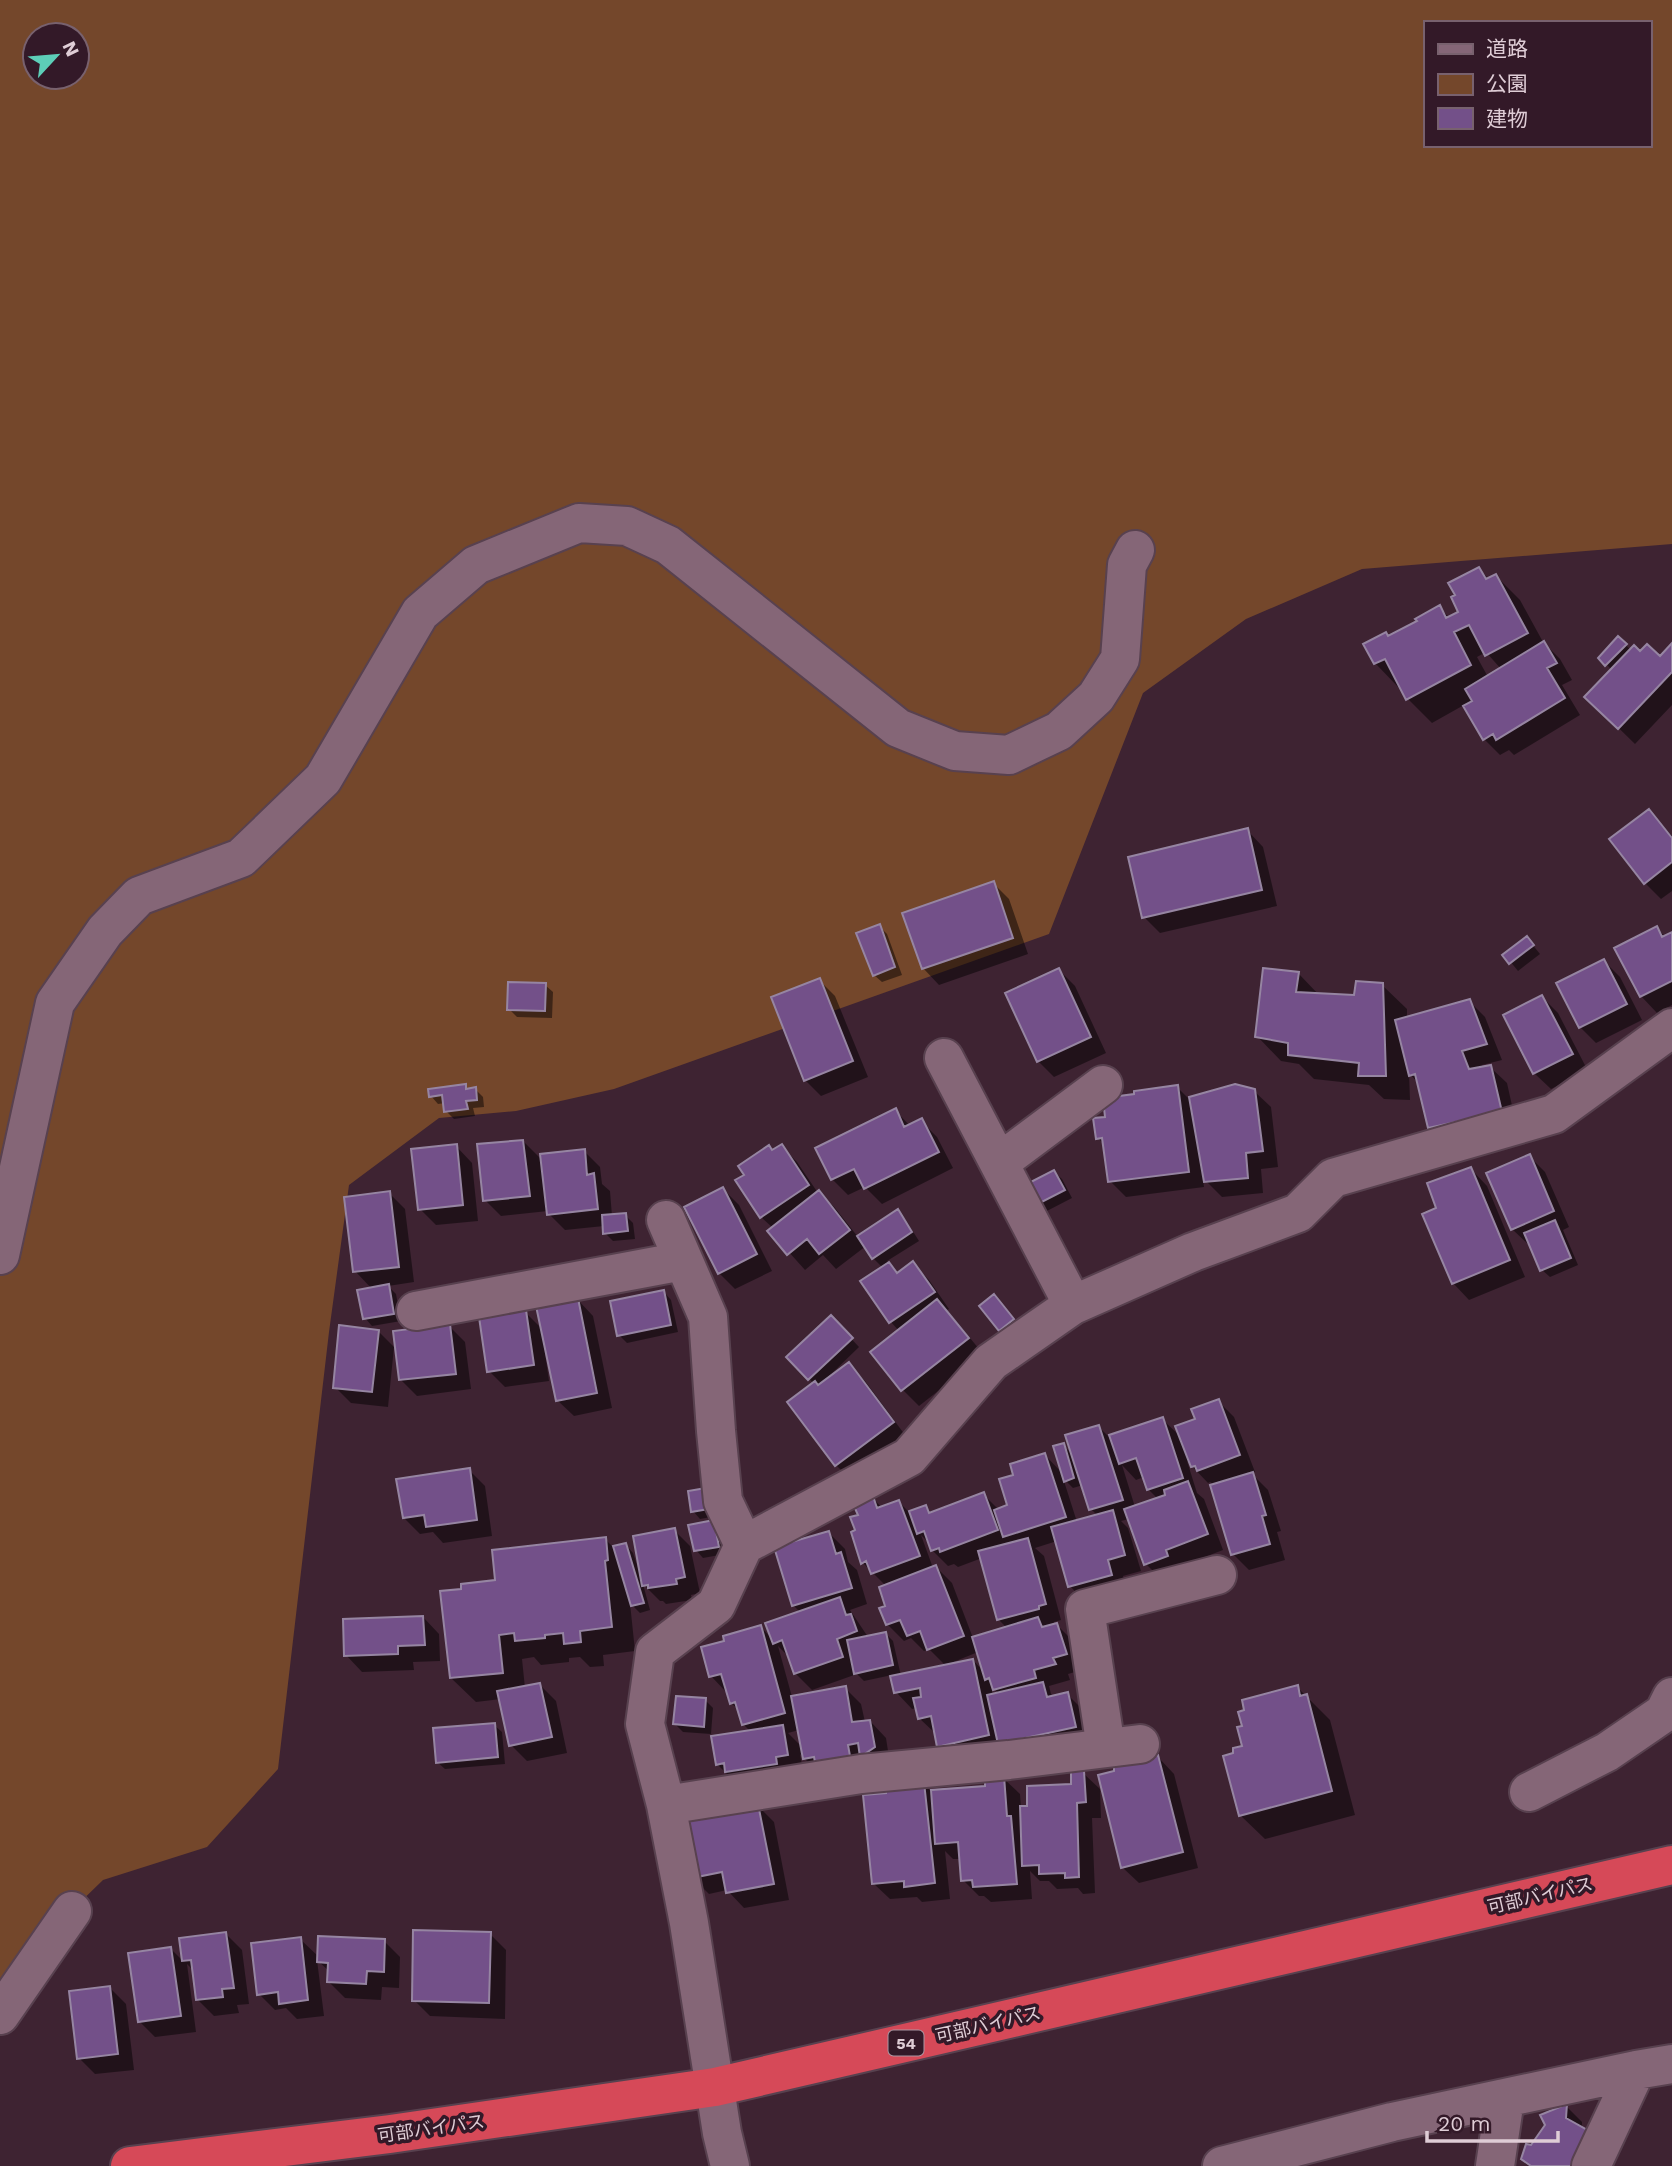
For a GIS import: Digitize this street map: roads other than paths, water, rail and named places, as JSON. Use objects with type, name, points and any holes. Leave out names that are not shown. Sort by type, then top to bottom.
[{"type":"highway","name":"可部バイパス","points":[[130,2166],[390,2134],[715,2087],[1672,1865]]},
{"type":"street","points":[[0,1255],[55,1003],[104,931],[139,896],[241,858],[323,779],[421,613],[475,565],[579,523],[627,526],[668,545],[898,727],[955,751],[1009,755],[1059,731],[1096,698],[1120,659],[1126,565],[1135,550]]},
{"type":"street","points":[[730,2166],[722,2133],[689,1923],[666,1805],[645,1724],[655,1652],[716,1605],[744,1545],[909,1457],[991,1362],[1073,1305],[1193,1252],[1298,1213],[1333,1178],[1554,1114],[1672,1028]]},
{"type":"street","points":[[944,1058],[1073,1305]]},
{"type":"street","points":[[1000,1162],[1103,1085]]},
{"type":"street","points":[[666,1220],[708,1317],[723,1501],[744,1545]]},
{"type":"street","points":[[416,1311],[683,1261]]},
{"type":"street","points":[[666,1805],[861,1774],[1123,1746],[1085,1609],[1217,1575]]},
{"type":"street","points":[[1529,1792],[1607,1752],[1664,1713],[1672,1697]]},
{"type":"street","points":[[0,2015],[72,1911]]},
{"type":"street","points":[[1223,2166],[1392,2122],[1654,2067]]},
{"type":"street","points":[[1591,2166],[1654,2067]]},
{"type":"street","points":[[1495,2166],[1505,2099]]}]
